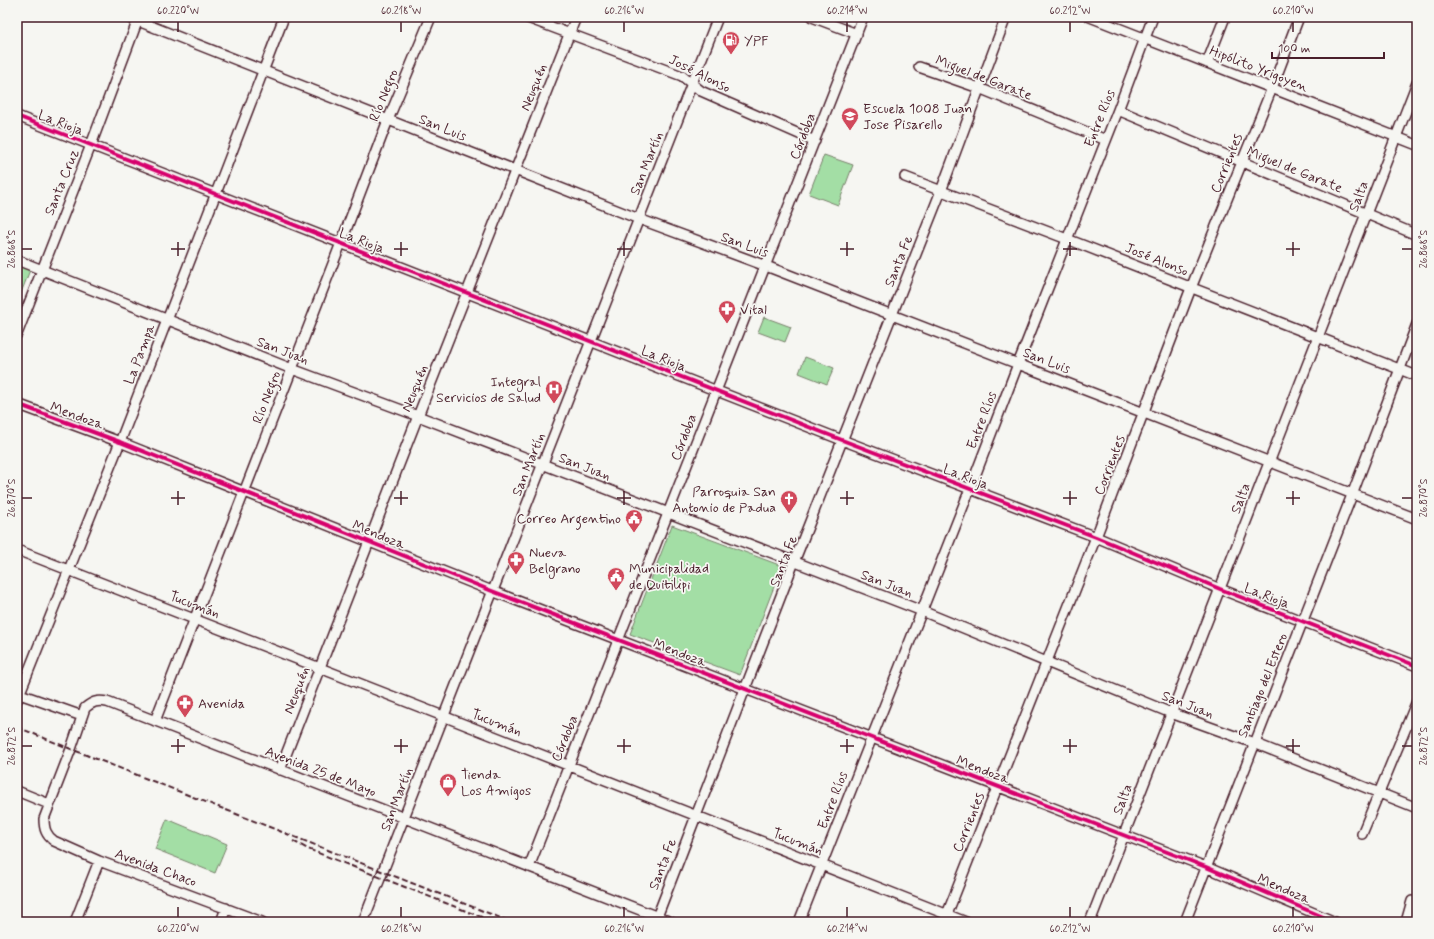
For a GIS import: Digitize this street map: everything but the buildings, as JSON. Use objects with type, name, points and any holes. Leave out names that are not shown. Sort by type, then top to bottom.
[{"type":"street","name":"San Luis","points":[[128,17],[138,19],[263,71],[639,219],[766,266],[1417,519]]},
{"type":"street","name":"La Pampa","points":[[18,696],[120,442],[284,17]]},
{"type":"street","name":"Río Negro","points":[[154,721],[388,120],[431,17]]},
{"type":"street","name":"José Alonso","points":[[525,17],[682,76],[701,91],[815,141]]},
{"type":"street","name":"Neuquén","points":[[280,770],[576,17]]},
{"type":"street","name":"San Martín","points":[[363,922],[718,17]]},
{"type":"street","points":[[812,17],[857,34]]},
{"type":"street","name":"Córdoba","points":[[529,867],[863,17]]},
{"type":"street","name":"Santa Fe","points":[[657,917],[794,562],[940,191],[1006,17]]},
{"type":"street","name":"Hipólito Yrigoyen","points":[[1090,17],[1417,145]]},
{"type":"street","name":"Entre Ríos","points":[[799,922],[970,489],[1153,17]]},
{"type":"street","points":[[1208,63],[1225,17]]},
{"type":"street","name":"Corrientes","points":[[945,918],[1096,537],[1191,288],[1272,88],[1299,17]]},
{"type":"street","name":"Santa Cruz","points":[[17,334],[91,145],[138,19]]},
{"type":"street","name":"Miguel de Garate","points":[[919,67],[978,88],[1106,140]]},
{"type":"street","name":"Salta","points":[[1090,922],[1417,83]]},
{"type":"street","name":"Miguel de Garate","points":[[1118,110],[1417,235]]},
{"type":"street","name":"La Rioja","points":[[17,116],[716,391],[1096,537],[1220,589],[1417,666]]},
{"type":"street","name":"José Alonso","points":[[905,177],[1417,376]]},
{"type":"street","name":"San Juan","points":[[17,260],[292,369],[418,416],[922,611],[1171,713],[1254,743],[1417,808]]},
{"type":"street","name":"Santiago del Estero","points":[[1185,922],[1352,495],[1417,324]]},
{"type":"street","name":"Mendoza","points":[[17,404],[120,442],[492,591],[1206,867],[1335,922]]},
{"type":"street","name":"Tucumán","points":[[17,550],[822,865],[945,918],[966,922]]},
{"type":"street","points":[[17,791],[50,804],[82,716],[18,696]]},
{"type":"street","name":"Avenida 25 de Mayo","points":[[82,716],[85,708],[95,701],[107,702],[671,922]]},
{"type":"street","points":[[1362,834],[1417,701]]},
{"type":"street","name":"Avenida Chaco","points":[[50,804],[44,819],[44,825],[45,832],[54,841],[99,861],[262,922]]},
{"type":"street","points":[[75,922],[99,861]]},
{"type":"street","points":[[1406,922],[1412,901]]},
{"type":"street","points":[[221,922],[226,908]]},
{"type":"green space","points":[[824,155],[853,165],[838,205],[809,194]]},
{"type":"green space","points":[[17,265],[30,270],[17,303]]},
{"type":"green space","points":[[764,317],[791,327],[785,342],[758,332]]},
{"type":"green space","points":[[805,357],[834,368],[827,384],[799,373]]},
{"type":"green space","points":[[672,525],[782,566],[740,675],[630,634]]},
{"type":"green space","points":[[167,819],[227,844],[215,873],[155,849]]},
{"type":"railway","points":[[17,727],[511,922]]},
{"type":"railway","points":[[293,841],[308,849],[489,920]]},
{"type":"cycle path","points":[[17,116],[842,440],[1096,537],[1220,589],[1417,666]]},
{"type":"cycle path","points":[[17,404],[120,442],[492,591],[1206,867],[1335,922]]},
{"type":"place","name":"YPF","points":[[731,55]]},
{"type":"place","name":"Escuela 1008 Juan Jose Pisarello","points":[[850,131]]},
{"type":"place","name":"Vital","points":[[727,324]]},
{"type":"place","name":"Integral Servicios de Salud","points":[[554,404]]},
{"type":"place","name":"Parroquia San Antonio de Padua","points":[[789,514]]},
{"type":"place","name":"Correo Argentino","points":[[634,533]]},
{"type":"place","name":"Nueva Belgrano","points":[[516,575]]},
{"type":"place","name":"Municipalidad de Quitilipi","points":[[616,591]]},
{"type":"place","name":"Avenida","points":[[185,718]]},
{"type":"place","name":"Tienda Los Amigos","points":[[448,797]]}]
